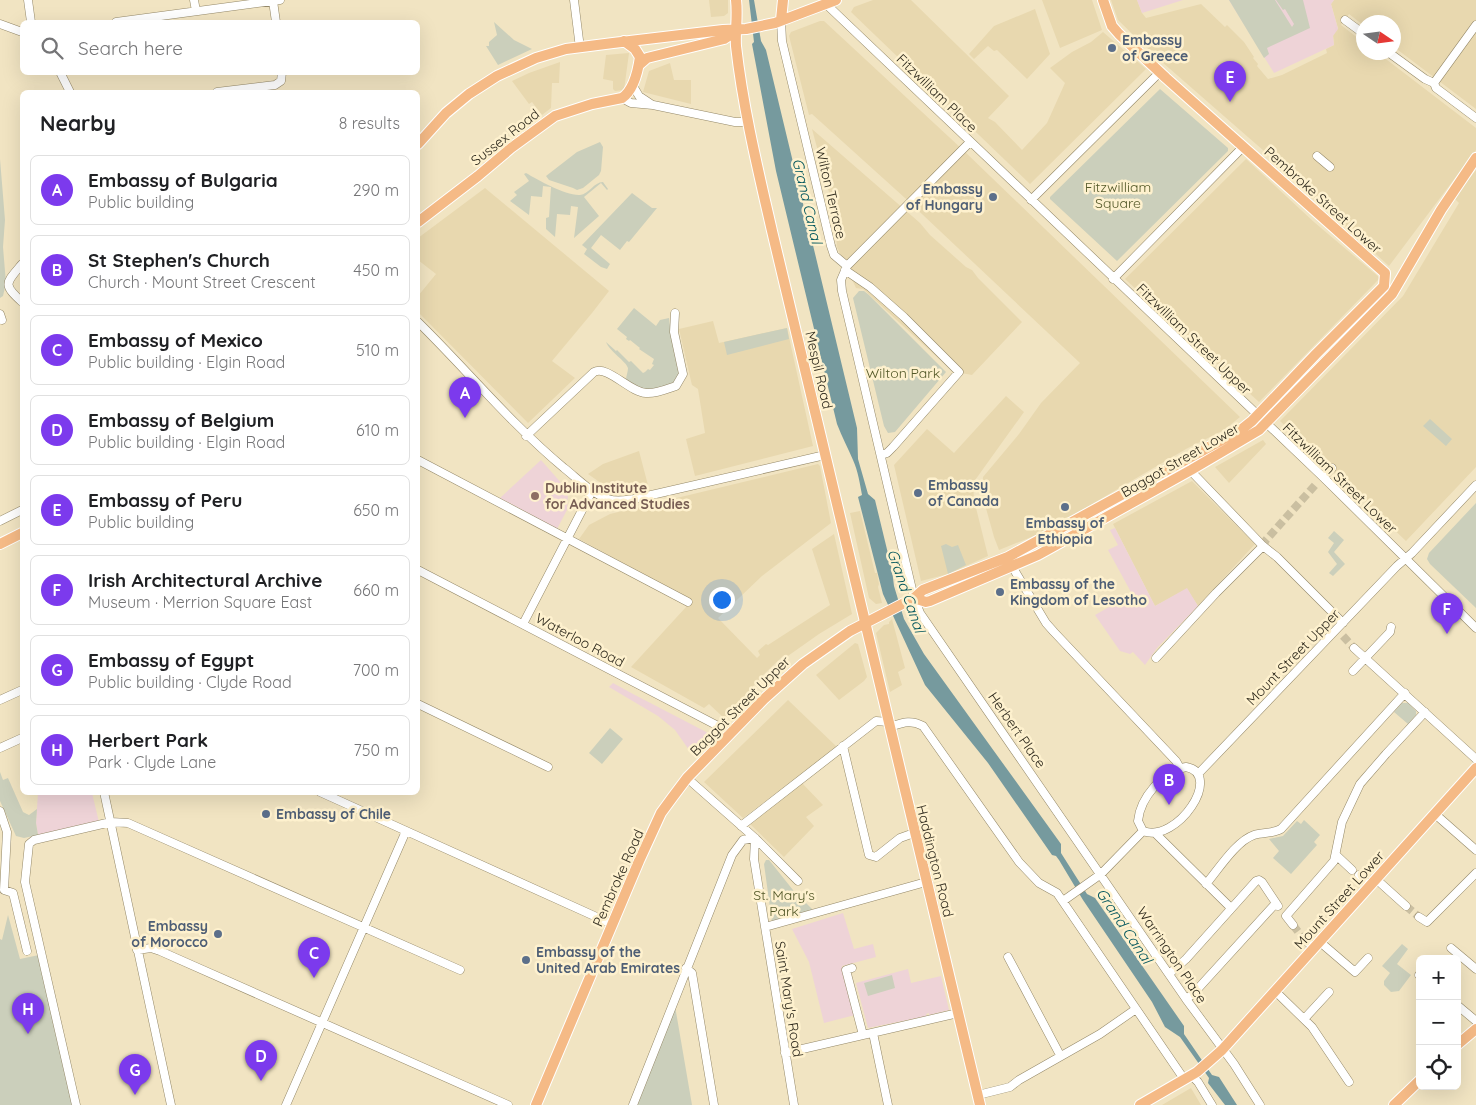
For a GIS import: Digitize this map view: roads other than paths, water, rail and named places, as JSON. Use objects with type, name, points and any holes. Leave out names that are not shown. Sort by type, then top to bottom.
[{"type":"main road","name":"Mespil Road","points":[[736,0],[741,30],[748,122],[864,623]]},
{"type":"main road","points":[[774,23],[783,0]]},
{"type":"main road","points":[[420,142],[446,113],[469,94],[497,76],[536,58],[566,49],[624,41],[723,30],[741,30],[774,23],[823,2],[836,0]]},
{"type":"main road","name":"Pembroke Street Lower","points":[[1102,0],[1112,26],[1160,72],[1385,273]]},
{"type":"main road","points":[[639,65],[647,58],[724,40],[741,30]]},
{"type":"main road","points":[[622,98],[633,86],[640,57],[629,43],[624,41]]},
{"type":"main road","name":"Sussex Road","points":[[420,220],[542,124],[555,116],[592,104],[622,98]]},
{"type":"main road","name":"Baggot Street Lower","points":[[909,600],[930,601],[1038,555],[1253,434],[1396,290],[1406,268],[1459,180],[1476,158]]},
{"type":"main road","points":[[1385,273],[1406,268]]},
{"type":"main road","name":"Baggot Street Lower","points":[[864,623],[909,600],[923,590],[1008,557],[1242,429],[1384,286],[1385,273]]},
{"type":"main road","points":[[1105,504],[1112,514]]},
{"type":"main road","points":[[0,544],[20,534]]},
{"type":"main road","name":"Haddington Road","points":[[864,623],[979,1100]]},
{"type":"main road","name":"Baggot Street Upper","points":[[687,778],[764,699],[801,665],[864,623]]},
{"type":"main road","name":"Mount Street Lower","points":[[1140,1105],[1191,1076],[1222,1050],[1476,768]]},
{"type":"main road","name":"Pembroke Road","points":[[536,1105],[612,924],[662,813],[687,778]]},
{"type":"main road","points":[[1461,1042],[1474,1032]]},
{"type":"main road","points":[[1394,1105],[1416,1084]]},
{"type":"street","points":[[28,0],[31,20]]},
{"type":"street","points":[[194,0],[196,11]]},
{"type":"street","points":[[131,20],[276,0],[276,20]]},
{"type":"street","points":[[574,0],[580,48]]},
{"type":"street","name":"Fitzwilliam Place","points":[[823,2],[1113,279]]},
{"type":"street","points":[[1345,20],[1356,28]]},
{"type":"street","name":"Wilton Terrace","points":[[774,23],[788,62],[832,250],[846,268],[904,317],[958,372],[893,447],[887,453],[881,454]]},
{"type":"street","points":[[0,24],[20,31]]},
{"type":"street","points":[[1434,82],[1476,25]]},
{"type":"street","points":[[1399,60],[1425,79],[1434,82]]},
{"type":"street","points":[[1031,200],[1160,72]]},
{"type":"street","points":[[62,75],[69,90]]},
{"type":"street","points":[[234,90],[275,85],[282,79],[282,75]]},
{"type":"street","points":[[1434,82],[1436,88],[1476,118]]},
{"type":"street","points":[[633,86],[639,96],[653,104]]},
{"type":"street","points":[[622,98],[631,103],[653,104],[735,122],[748,122]]},
{"type":"street","points":[[909,600],[881,454],[842,291],[842,280],[846,268],[970,142]]},
{"type":"street","points":[[1113,279],[1243,147]]},
{"type":"street","points":[[1317,156],[1330,167]]},
{"type":"street","points":[[20,266],[11,277],[8,287],[10,292],[20,300]]},
{"type":"street","name":"Fitzwilliam Street Upper","points":[[1113,279],[1257,416]]},
{"type":"street","points":[[526,436],[598,369],[603,370],[642,393],[648,394],[676,386],[684,374],[673,324],[675,313]]},
{"type":"street","points":[[420,324],[444,347],[526,436],[592,491],[607,498],[621,501],[825,455]]},
{"type":"street","name":"Fitzwilliam Street Lower","points":[[1257,416],[1476,628]]},
{"type":"street","points":[[420,461],[688,602]]},
{"type":"street","points":[[1182,462],[1263,546],[1277,557],[1343,623]]},
{"type":"street","points":[[1323,478],[1332,468]]},
{"type":"street","name":"Mount Street Upper","points":[[1199,773],[1340,633],[1343,623],[1476,485]]},
{"type":"street","points":[[523,624],[592,491]]},
{"type":"street","points":[[0,521],[20,511]]},
{"type":"street","points":[[1156,658],[1216,593],[1263,546]]},
{"type":"street","points":[[1008,557],[1012,567],[1054,632],[1176,761],[1180,768]]},
{"type":"street","name":"Waterloo Road","points":[[420,571],[720,728],[730,736]]},
{"type":"street","name":"Herbert Place","points":[[909,600],[920,613],[1101,874]]},
{"type":"street","points":[[1353,671],[1390,632],[1391,626]]},
{"type":"street","points":[[1354,648],[1476,759]]},
{"type":"street","points":[[0,700],[20,691]]},
{"type":"street","points":[[1206,884],[1243,841],[1254,835],[1276,832],[1281,829],[1405,694]]},
{"type":"street","points":[[420,705],[548,767]]},
{"type":"street","points":[[1293,926],[1286,916],[1336,856],[1342,822],[1360,784],[1426,712]]},
{"type":"street","points":[[741,826],[876,721],[888,724],[915,722],[924,726],[1019,862],[1039,883],[1057,893],[1136,1009],[1191,1076],[1212,1105]]},
{"type":"street","points":[[0,748],[20,739]]},
{"type":"street","points":[[843,746],[869,856],[876,857],[900,838],[914,833]]},
{"type":"street","points":[[1155,833],[1170,828],[1190,809],[1201,785],[1199,773],[1192,768],[1180,768],[1162,780],[1143,802],[1138,821],[1143,830],[1155,833],[1231,908]]},
{"type":"street","points":[[687,778],[755,838],[798,881]]},
{"type":"street","points":[[105,795],[171,1105]]},
{"type":"street","points":[[327,795],[612,924]]},
{"type":"street","points":[[0,811],[7,832],[4,890],[13,893],[27,951]]},
{"type":"street","points":[[1435,814],[1476,850]]},
{"type":"street","points":[[76,1105],[25,882],[30,844],[34,840],[111,822],[128,823],[460,970]]},
{"type":"street","points":[[1063,901],[1101,874],[1143,830]]},
{"type":"street","points":[[286,1105],[406,831]]},
{"type":"street","points":[[633,1105],[732,855],[743,840],[755,838]]},
{"type":"street","name":"Saint Mary's Road","points":[[755,838],[754,859],[794,1105]]},
{"type":"street","points":[[1336,856],[1352,870]]},
{"type":"street","points":[[1419,917],[1428,922],[1476,873]]},
{"type":"street","name":"Warrington Place","points":[[1101,874],[1260,1105]]},
{"type":"street","points":[[1359,875],[1373,882],[1406,906]]},
{"type":"street","points":[[1169,974],[1259,880],[1277,904],[1186,1000]]},
{"type":"street","points":[[765,927],[926,882]]},
{"type":"street","points":[[1303,938],[1317,945],[1355,972],[1368,958]]},
{"type":"street","points":[[137,950],[151,948],[160,951],[508,1105]]},
{"type":"street","points":[[1451,948],[1476,969]]},
{"type":"street","points":[[1008,957],[1060,1055]]},
{"type":"street","points":[[686,968],[692,973],[714,1105]]},
{"type":"street","points":[[852,968],[846,970],[863,1035]]},
{"type":"street","points":[[1275,991],[1305,1018],[1349,1082]]},
{"type":"street","points":[[1305,1018],[1329,992]]},
{"type":"street","points":[[1461,1008],[1476,1021]]},
{"type":"street","points":[[979,1100],[1010,1087],[1060,1055],[1100,1034],[1136,1009]]},
{"type":"street","points":[[785,1053],[958,1013]]},
{"type":"street","points":[[873,1033],[888,1105]]},
{"type":"water","points":[[749,0],[754,0],[761,41],[766,50],[857,428],[858,459],[868,494],[875,500],[894,586],[904,619],[924,654],[1061,844],[1061,853],[1087,894],[1095,898],[1184,1026],[1184,1034],[1212,1075],[1219,1077],[1237,1105],[1225,1105],[1208,1083],[1209,1078],[1180,1037],[1165,1027],[1152,1002],[1083,900],[1059,860],[1056,856],[1052,855],[988,763],[925,685],[883,594],[858,497],[862,495],[858,473],[837,424],[776,171],[752,44],[754,42]]},
{"type":"tunnel","points":[[1263,546],[1266,540],[1317,483]]},
{"type":"tunnel","points":[[1343,636],[1354,648]]},
{"type":"tunnel","points":[[1406,906],[1419,917]]},
{"type":"tunnel","points":[[1293,925],[1303,938]]},
{"type":"place","name":"Embassy of Greece","points":[[1112,48]]},
{"type":"place","name":"Embassy of Peru","points":[[1230,102]]},
{"type":"place","name":"Embassy of Hungary","points":[[993,197]]},
{"type":"place","name":"Embassy of Bulgaria","points":[[465,418]]},
{"type":"place","name":"Embassy of Canada","points":[[918,493]]},
{"type":"place","name":"Dublin Institute for Advanced Studies","points":[[535,496]]},
{"type":"place","name":"Embassy of Ethiopia","points":[[1065,507]]},
{"type":"place","name":"Embassy of the Kingdom of Lesotho","points":[[1000,592]]},
{"type":"place","name":"Irish Architectural Archive","points":[[1447,634]]},
{"type":"place","name":"St Stephen's Church","points":[[1169,805]]},
{"type":"place","name":"Embassy of Chile","points":[[266,814]]},
{"type":"place","name":"Embassy of Morocco","points":[[218,934]]},
{"type":"place","name":"Embassy of the United Arab Emirates","points":[[526,960]]},
{"type":"place","name":"Embassy of Mexico","points":[[314,978]]},
{"type":"place","name":"Herbert Park","points":[[28,1034]]},
{"type":"place","name":"Embassy of Belgium","points":[[261,1081]]},
{"type":"place","name":"Embassy of Egypt","points":[[135,1095]]},
{"type":"park label","name":"Fitzwilliam Square","points":[[1118,196]]},
{"type":"park label","name":"Wilton Park","points":[[903,373]]},
{"type":"park label","name":"St. Mary's Park","points":[[784,904]]},
{"type":"water label","name":"Grand Canal","points":[[807,201]]},
{"type":"water label","name":"Grand Canal","points":[[906,591]]},
{"type":"water label","name":"Grand Canal","points":[[1124,926]]}]
